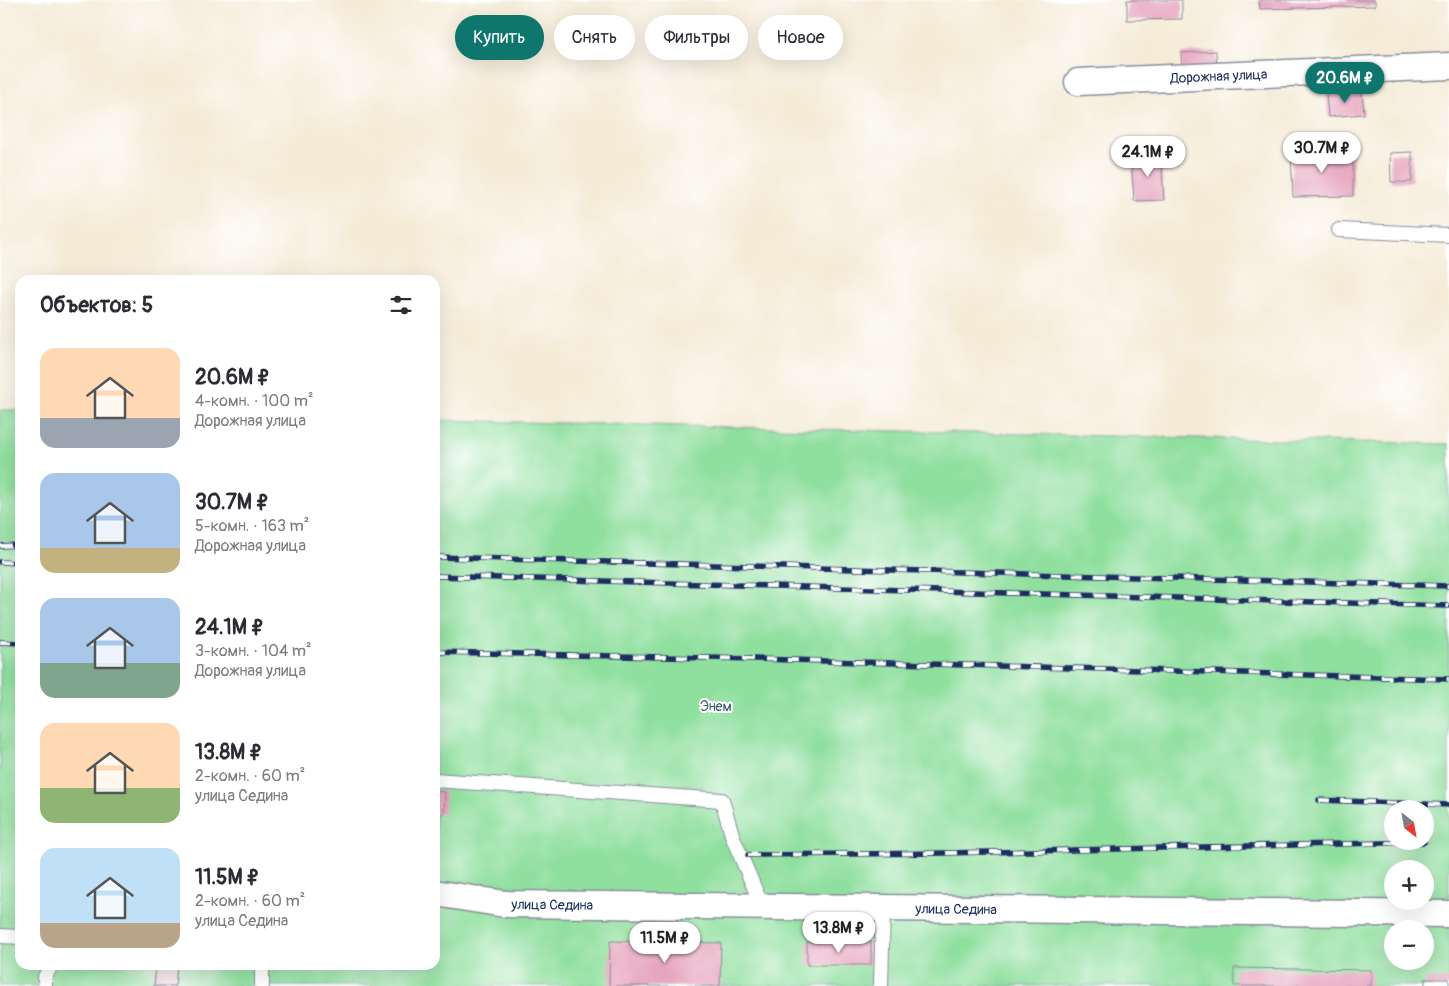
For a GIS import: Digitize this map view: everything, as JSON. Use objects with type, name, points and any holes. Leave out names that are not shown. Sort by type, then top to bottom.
[{"type":"street","name":"Дорожная улица","points":[[1078,82],[1449,66]]},
{"type":"street","name":"улица Седина","points":[[440,894],[505,904],[1449,914]]},
{"type":"lane","points":[[1338,230],[1449,235]]},
{"type":"lane","points":[[440,780],[722,800],[733,838],[762,906]]},
{"type":"lane","points":[[881,986],[883,908]]},
{"type":"lane","points":[[0,936],[15,937]]},
{"type":"lane","points":[[45,986],[45,977],[48,970]]},
{"type":"lane","points":[[262,970],[262,986]]},
{"type":"green space","name":"Энем","points":[[0,410],[15,410],[15,970],[440,970],[440,420],[1449,444],[1449,986],[0,986]]},
{"type":"building","points":[[1127,0],[1182,0],[1182,19],[1127,20]]},
{"type":"building","points":[[1259,0],[1375,0],[1375,6],[1260,9]]},
{"type":"building","points":[[1216,51],[1217,69],[1182,71],[1181,53]]},
{"type":"building","points":[[1362,90],[1364,114],[1328,117],[1326,93]]},
{"type":"building","points":[[1353,151],[1353,196],[1293,197],[1291,152]]},
{"type":"building","points":[[1412,152],[1412,182],[1391,182],[1390,153]]},
{"type":"building","points":[[1161,155],[1164,200],[1134,201],[1131,157]]},
{"type":"building","points":[[440,792],[445,792],[444,814],[440,814]]},
{"type":"building","points":[[610,941],[721,943],[720,986],[609,986]]},
{"type":"building","points":[[807,942],[871,942],[871,965],[807,965]]},
{"type":"building","points":[[1234,968],[1371,970],[1371,986],[1234,986]]},
{"type":"building","points":[[156,970],[177,970],[175,986],[154,986]]},
{"type":"building","points":[[1425,979],[1449,979],[1449,986],[1425,986]]},
{"type":"railway","points":[[0,546],[15,545]]},
{"type":"railway","points":[[440,557],[1449,586]]},
{"type":"railway","points":[[0,562],[15,563]]},
{"type":"railway","points":[[440,576],[1449,606]]},
{"type":"railway","points":[[0,642],[15,643]]},
{"type":"railway","points":[[440,652],[755,659],[1449,679]]},
{"type":"railway","points":[[1319,800],[1449,805]]},
{"type":"railway","points":[[748,855],[945,853],[1384,843]]}]
